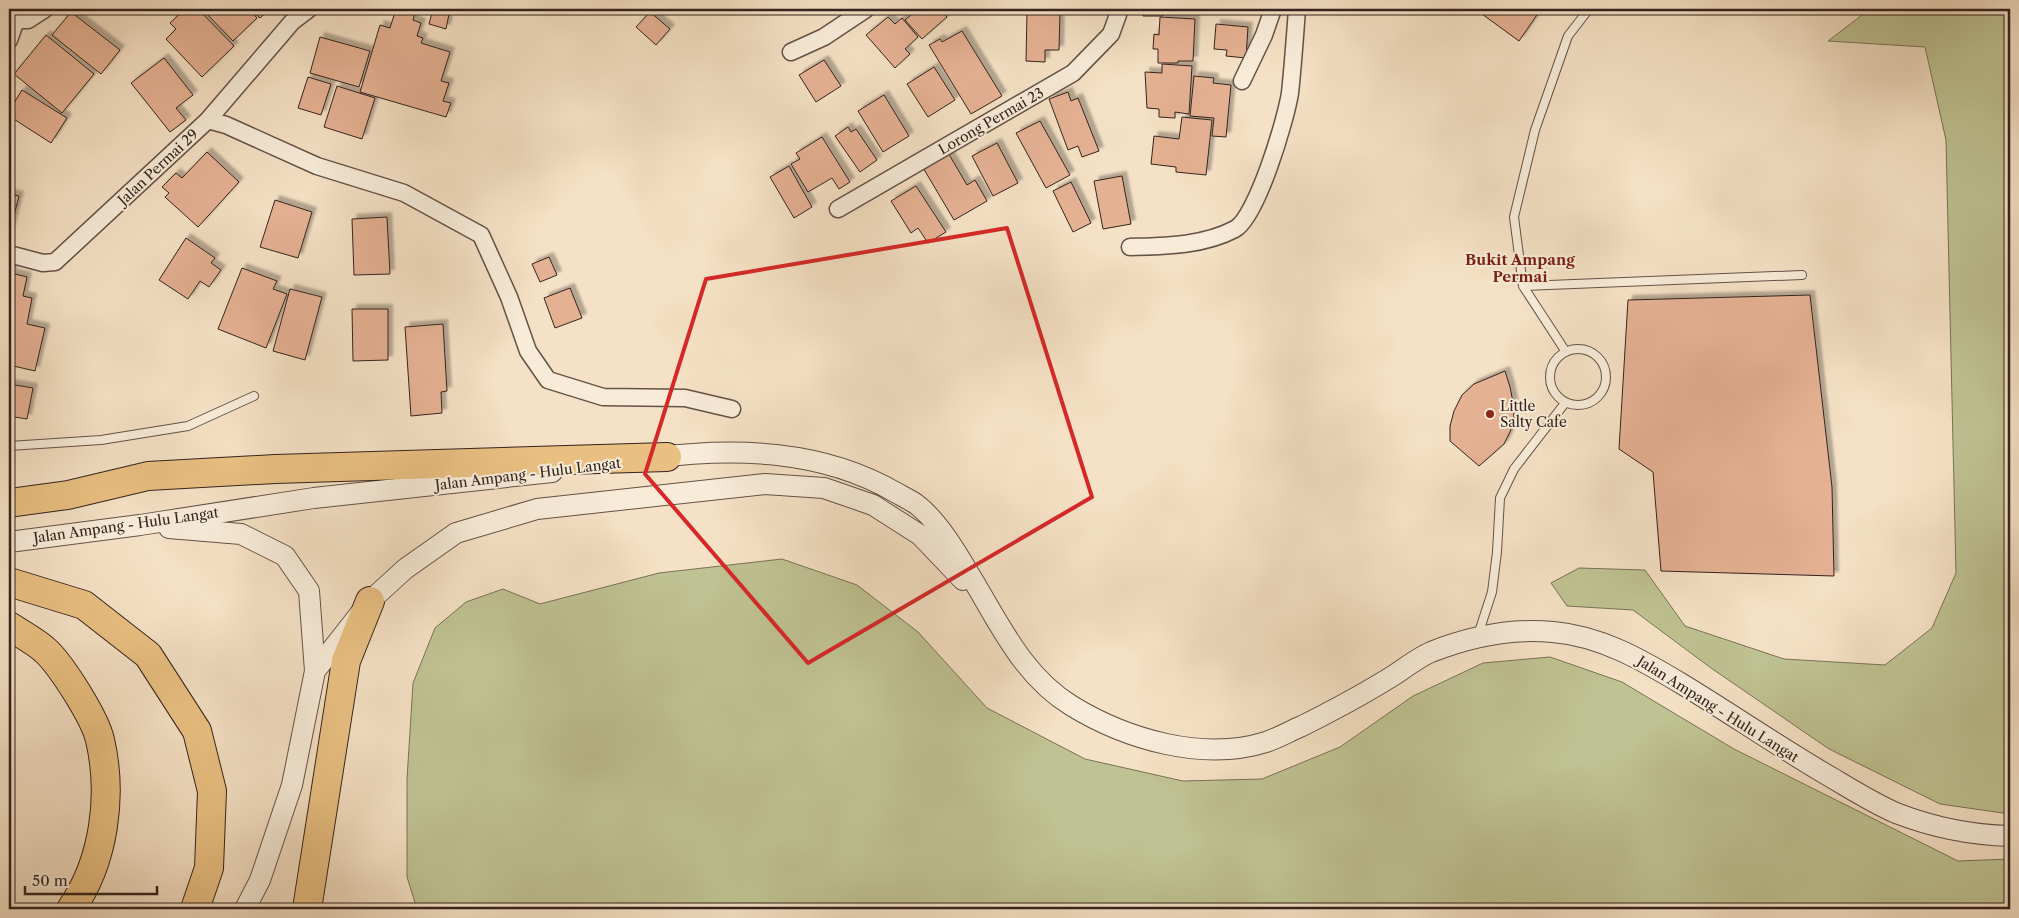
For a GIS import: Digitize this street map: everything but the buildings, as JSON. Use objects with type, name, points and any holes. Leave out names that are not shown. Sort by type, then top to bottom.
[{"type":"highway","points":[[9,503],[68,495],[148,476],[667,457]]},
{"type":"highway","points":[[9,582],[84,605],[148,655],[197,731],[212,791],[209,868],[195,909]]},
{"type":"highway","points":[[307,909],[346,661],[370,601]]},
{"type":"highway","points":[[9,626],[46,652],[77,692],[100,739],[106,785],[104,821],[97,855],[78,899],[71,909]]},
{"type":"street","points":[[9,40],[14,15],[28,20],[45,9]]},
{"type":"street","points":[[208,120],[292,22],[309,9]]},
{"type":"street","points":[[792,52],[824,36],[866,9]]},
{"type":"street","name":"Lorong Permai 23","points":[[838,209],[1073,73],[1111,34],[1120,9]]},
{"type":"street","points":[[1242,81],[1264,35],[1273,9]]},
{"type":"street","points":[[1130,247],[1184,244],[1209,238],[1236,228],[1250,210],[1276,147],[1290,94],[1298,9]]},
{"type":"street","name":"Jalan Permai 29","points":[[9,254],[43,263],[55,262],[208,120],[226,125],[317,166],[404,193],[481,235],[509,297],[528,351],[548,380],[604,397],[685,398],[732,409]]},
{"type":"street","name":"Jalan Ampang - Hulu Langat","points":[[9,542],[140,525],[314,498],[476,482],[667,457],[736,452],[787,455],[833,464],[877,482],[918,505],[946,538],[1012,648],[1037,678],[1068,704],[1108,725],[1155,741],[1197,748],[1231,748],[1266,742],[1331,712],[1427,654],[1478,637],[1517,631],[1556,632],[1601,642],[1638,658],[1820,771],[1894,812],[1934,825],[1970,833],[2010,836]]},
{"type":"street","name":"Jalan Ampang - Hulu Langat","points":[[245,909],[260,880],[292,785],[315,671],[370,601],[405,568],[456,533],[537,509],[765,484],[824,488],[872,505],[920,535],[987,606]]},
{"type":"street","points":[[140,525],[241,534],[285,556],[308,591],[315,671]]},
{"type":"lane","points":[[1566,352],[1522,286],[1514,217],[1535,130],[1568,36],[1589,9]]},
{"type":"lane","points":[[1522,286],[1802,275]]},
{"type":"lane","points":[[1575,349],[1584,349],[1594,353],[1601,360],[1605,368],[1607,377],[1605,387],[1593,402],[1574,406],[1565,403],[1552,390],[1550,382],[1553,364],[1558,357],[1575,349]]},
{"type":"lane","points":[[9,446],[101,440],[188,426],[254,396]]},
{"type":"lane","points":[[1478,637],[1492,592],[1497,552],[1500,498],[1514,469],[1565,403]]},
{"type":"highlighted area","points":[[1007,228],[1092,497],[808,663],[645,474],[706,279]]},
{"type":"green space","points":[[1870,9],[2010,9],[2010,814],[1940,804],[1829,749],[1711,668],[1633,610],[1567,606],[1551,583],[1579,568],[1645,570],[1685,626],[1784,659],[1885,665],[1932,628],[1956,573],[1946,140],[1925,47],[1828,41]]},
{"type":"green space","points":[[782,559],[857,585],[918,632],[987,708],[1085,759],[1183,781],[1262,779],[1340,747],[1413,696],[1483,663],[1550,657],[1622,682],[1734,749],[1958,861],[2010,859],[2010,909],[417,909],[407,877],[407,779],[413,683],[435,628],[466,602],[503,589],[540,604],[659,573]]},
{"type":"place","name":"Little Salty Cafe","points":[[1490,414]]},
{"type":"district","name":"Bukit Ampang Permai","points":[[1520,268]]}]
